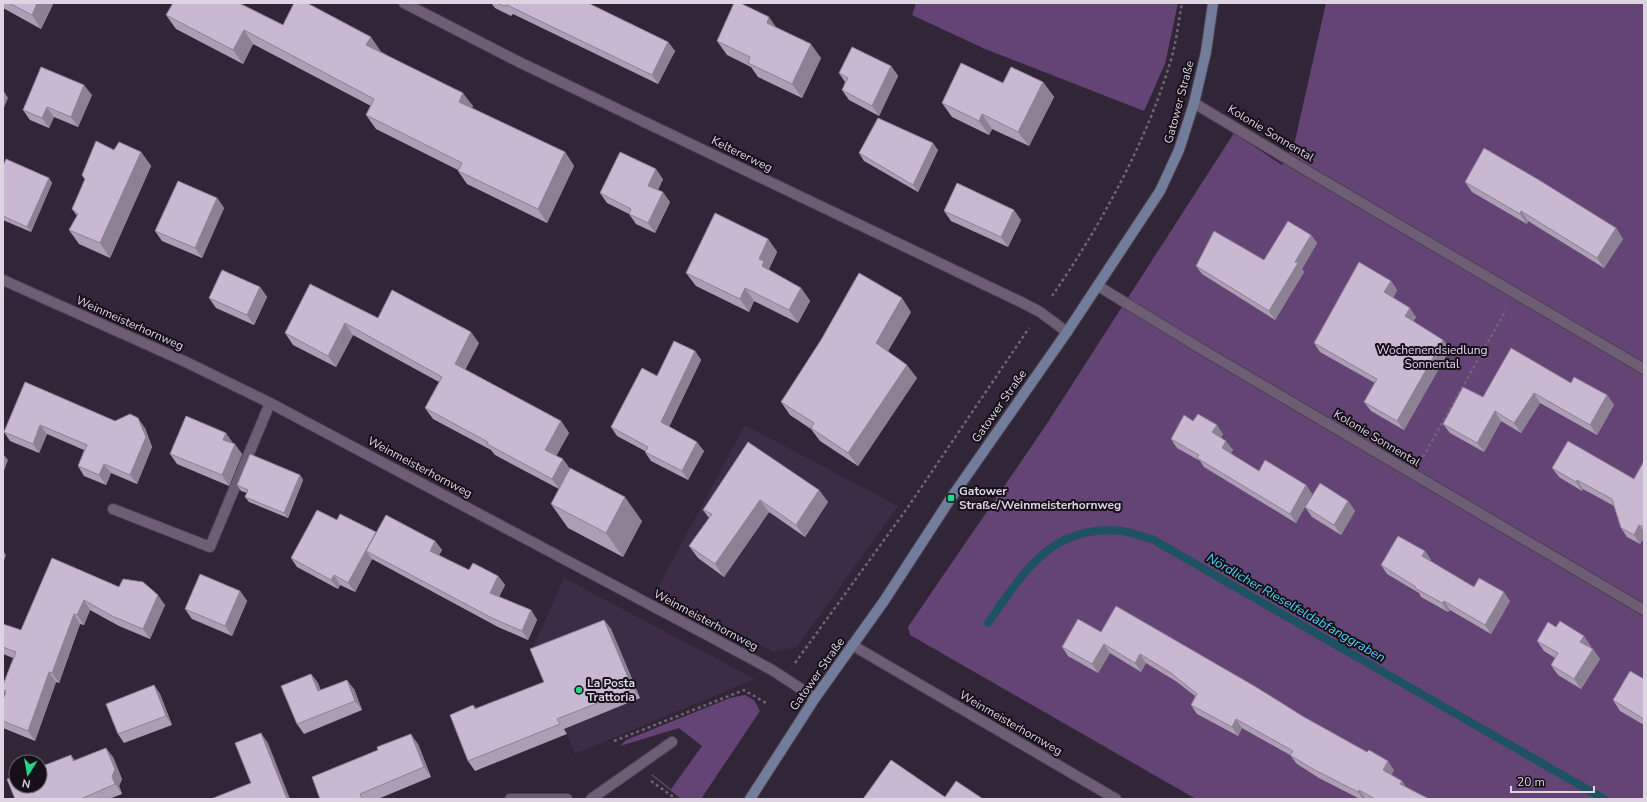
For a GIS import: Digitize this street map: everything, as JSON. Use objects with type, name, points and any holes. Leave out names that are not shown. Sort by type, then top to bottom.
[{"type":"main road","name":"Gatower Straße","points":[[750,799],[815,698],[1067,332],[1160,191],[1179,150],[1194,103],[1206,52],[1213,3]]},
{"type":"street","name":"Keltererweg","points":[[404,3],[519,62],[1023,303],[1040,312],[1067,332]]},
{"type":"street","name":"Kolonie Sonnental","points":[[1194,103],[1644,369]]},
{"type":"street","name":"Weinmeisterhornweg","points":[[3,280],[186,362],[270,403],[772,670],[815,698]]},
{"type":"street","name":"Kolonie Sonnental","points":[[1098,286],[1413,475],[1644,610]]},
{"type":"street","points":[[113,509],[210,547],[270,403]]},
{"type":"street","name":"Weinmeisterhornweg","points":[[852,645],[1116,799]]},
{"type":"street","points":[[591,799],[672,742]]},
{"type":"street","points":[[510,799],[567,799]]},
{"type":"path","points":[[1057,289],[1100,218],[1130,164],[1170,65],[1182,3]]},
{"type":"path","points":[[1413,475],[1516,293]]},
{"type":"path","points":[[789,667],[799,659],[908,506],[1024,335]]},
{"type":"path","points":[[614,741],[744,690],[766,703]]},
{"type":"path","points":[[633,768],[676,799]]},
{"type":"shaded area","points":[[745,425],[898,506],[797,647],[773,652],[656,591]]},
{"type":"shaded area","points":[[564,578],[755,679],[575,754],[533,648]]},
{"type":"green space","points":[[916,3],[1178,3],[1165,64],[1144,111],[985,49],[912,15]]},
{"type":"green space","name":"Wochenendsiedlung Sonnental","points":[[1326,3],[1644,3],[1644,799],[1196,799],[910,635],[908,627],[1046,425],[1234,133],[1282,165],[1294,145]]},
{"type":"green space","points":[[745,695],[754,700],[760,711],[701,799],[680,798],[651,775],[652,774],[671,789],[702,746],[679,728],[620,746],[626,740],[730,698]]},
{"type":"building","points":[[9,3],[37,3],[32,15]]},
{"type":"building","points":[[173,3],[239,3],[283,25],[294,3],[307,3],[371,37],[366,45],[463,93],[459,102],[565,152],[538,209],[458,171],[462,163],[366,115],[374,99],[244,30],[233,50],[166,15]]},
{"type":"building","points":[[497,3],[588,3],[668,42],[652,75],[507,5],[504,6]]},
{"type":"building","points":[[734,3],[740,3],[769,17],[767,23],[811,44],[792,84],[748,63],[750,57],[717,41]]},
{"type":"building","points":[[852,47],[891,66],[872,106],[842,90],[848,78],[839,73]]},
{"type":"building","points":[[961,63],[1003,83],[1011,67],[1043,82],[1018,132],[982,114],[979,121],[942,103]]},
{"type":"building","points":[[41,67],[84,85],[71,117],[47,107],[42,118],[23,110]]},
{"type":"building","points":[[878,118],[933,143],[913,185],[859,153]]},
{"type":"building","points":[[96,141],[114,150],[119,142],[141,152],[100,243],[69,230],[78,214],[72,209],[85,179],[82,175]]},
{"type":"building","points":[[1484,148],[1616,228],[1597,258],[1521,211],[1520,214],[1465,182]]},
{"type":"building","points":[[620,152],[656,169],[648,186],[663,192],[648,223],[629,214],[631,209],[600,193]]},
{"type":"building","points":[[6,159],[49,178],[27,227],[3,216],[3,166]]},
{"type":"building","points":[[178,181],[217,198],[195,248],[155,231]]},
{"type":"building","points":[[957,183],[1014,210],[1001,237],[944,211]]},
{"type":"building","points":[[715,213],[768,239],[759,259],[764,261],[762,266],[801,288],[789,310],[745,288],[740,299],[686,273]]},
{"type":"building","points":[[1288,221],[1311,235],[1295,262],[1298,263],[1269,311],[1196,266],[1214,231],[1264,260]]},
{"type":"building","points":[[1359,262],[1391,281],[1384,292],[1410,308],[1405,316],[1443,340],[1397,421],[1364,402],[1377,379],[1314,343]]},
{"type":"building","points":[[222,270],[260,287],[247,315],[209,298]]},
{"type":"building","points":[[859,273],[902,298],[876,343],[907,365],[848,453],[811,428],[814,423],[781,402],[821,340]]},
{"type":"building","points":[[310,284],[378,318],[392,290],[471,332],[455,364],[561,421],[545,450],[563,459],[552,479],[425,408],[442,377],[345,323],[328,356],[285,333]]},
{"type":"building","points":[[674,341],[695,351],[661,422],[697,442],[682,471],[645,452],[648,447],[611,427],[642,368],[657,376]]},
{"type":"building","points":[[1511,348],[1571,383],[1574,377],[1607,395],[1590,425],[1534,393],[1514,423],[1495,411],[1477,443],[1443,424],[1463,387],[1483,397]]},
{"type":"building","points":[[25,382],[115,421],[130,414],[138,418],[146,437],[130,475],[104,464],[99,475],[78,466],[87,445],[40,425],[33,444],[4,432]]},
{"type":"building","points":[[1198,414],[1217,425],[1212,432],[1226,441],[1222,448],[1259,471],[1265,460],[1306,485],[1290,514],[1197,458],[1199,455],[1171,439],[1184,415],[1193,421]]},
{"type":"building","points":[[186,416],[226,433],[223,440],[235,444],[222,475],[170,454]]},
{"type":"building","points":[[1568,441],[1634,479],[1644,461],[1644,527],[1639,525],[1634,535],[1621,528],[1612,499],[1577,480],[1576,482],[1552,468]]},
{"type":"building","points":[[748,442],[819,490],[796,525],[760,500],[715,564],[689,546],[712,514],[703,510]]},
{"type":"building","points":[[250,454],[300,475],[284,513],[245,497],[248,490],[237,485]]},
{"type":"building","points":[[570,468],[625,497],[606,533],[551,504]]},
{"type":"building","points":[[1320,483],[1348,501],[1334,525],[1305,507]]},
{"type":"building","points":[[317,510],[337,520],[340,514],[376,532],[348,583],[334,575],[331,580],[291,558]]},
{"type":"building","points":[[386,515],[435,541],[430,551],[469,570],[473,563],[498,576],[490,593],[531,610],[522,631],[492,618],[366,551]]},
{"type":"building","points":[[1398,536],[1425,551],[1422,556],[1474,587],[1479,578],[1504,592],[1485,625],[1444,601],[1442,603],[1415,588],[1416,587],[1381,565]]},
{"type":"building","points":[[52,558],[119,587],[123,579],[143,582],[158,595],[143,629],[112,616],[84,600],[77,615],[74,614],[52,673],[49,672],[28,731],[3,721],[3,700],[6,691],[3,690],[3,685],[16,652],[3,647],[3,624],[21,630]]},
{"type":"building","points":[[200,574],[240,591],[225,626],[185,609]]},
{"type":"building","points":[[1116,606],[1256,687],[1304,717],[1367,752],[1369,750],[1388,761],[1383,770],[1402,781],[1400,784],[1429,799],[1375,799],[1359,790],[1358,792],[1313,769],[1290,755],[1293,751],[1236,719],[1232,727],[1191,705],[1197,694],[1171,673],[1140,654],[1135,663],[1104,644],[1092,664],[1062,647],[1078,619],[1101,632]]},
{"type":"building","points":[[604,620],[633,689],[557,719],[560,724],[468,761],[450,715],[473,705],[475,709],[544,682],[530,649]]},
{"type":"building","points":[[1560,621],[1584,636],[1580,642],[1593,649],[1574,679],[1551,665],[1558,653],[1537,641],[1548,622],[1556,627]]},
{"type":"building","points":[[1630,671],[1644,679],[1644,719],[1613,700]]},
{"type":"building","points":[[311,674],[318,691],[347,680],[355,701],[297,724],[281,686]]},
{"type":"building","points":[[154,685],[166,716],[118,734],[106,704]]},
{"type":"building","points":[[261,733],[287,799],[211,799],[251,783],[235,743]]},
{"type":"building","points":[[411,734],[424,767],[360,794],[362,799],[320,799],[312,777],[378,750],[377,747]]},
{"type":"building","points":[[106,748],[115,769],[112,777],[115,784],[83,799],[15,799],[13,794],[48,794],[48,764],[71,755],[73,761]]},
{"type":"building","points":[[891,760],[945,797],[956,781],[983,799],[863,799]]},
{"type":"waterway","name":"Nördlicher Rieselfeldabfanggraben","points":[[988,623],[1027,570],[1042,555],[1058,544],[1076,535],[1097,531],[1122,531],[1133,533],[1152,539],[1604,799]]},
{"type":"place","name":"Gatower Straße/Weinmeisterhornweg","points":[[951,498]]},
{"type":"place","name":"La Posta Trattoria","points":[[579,690]]}]
